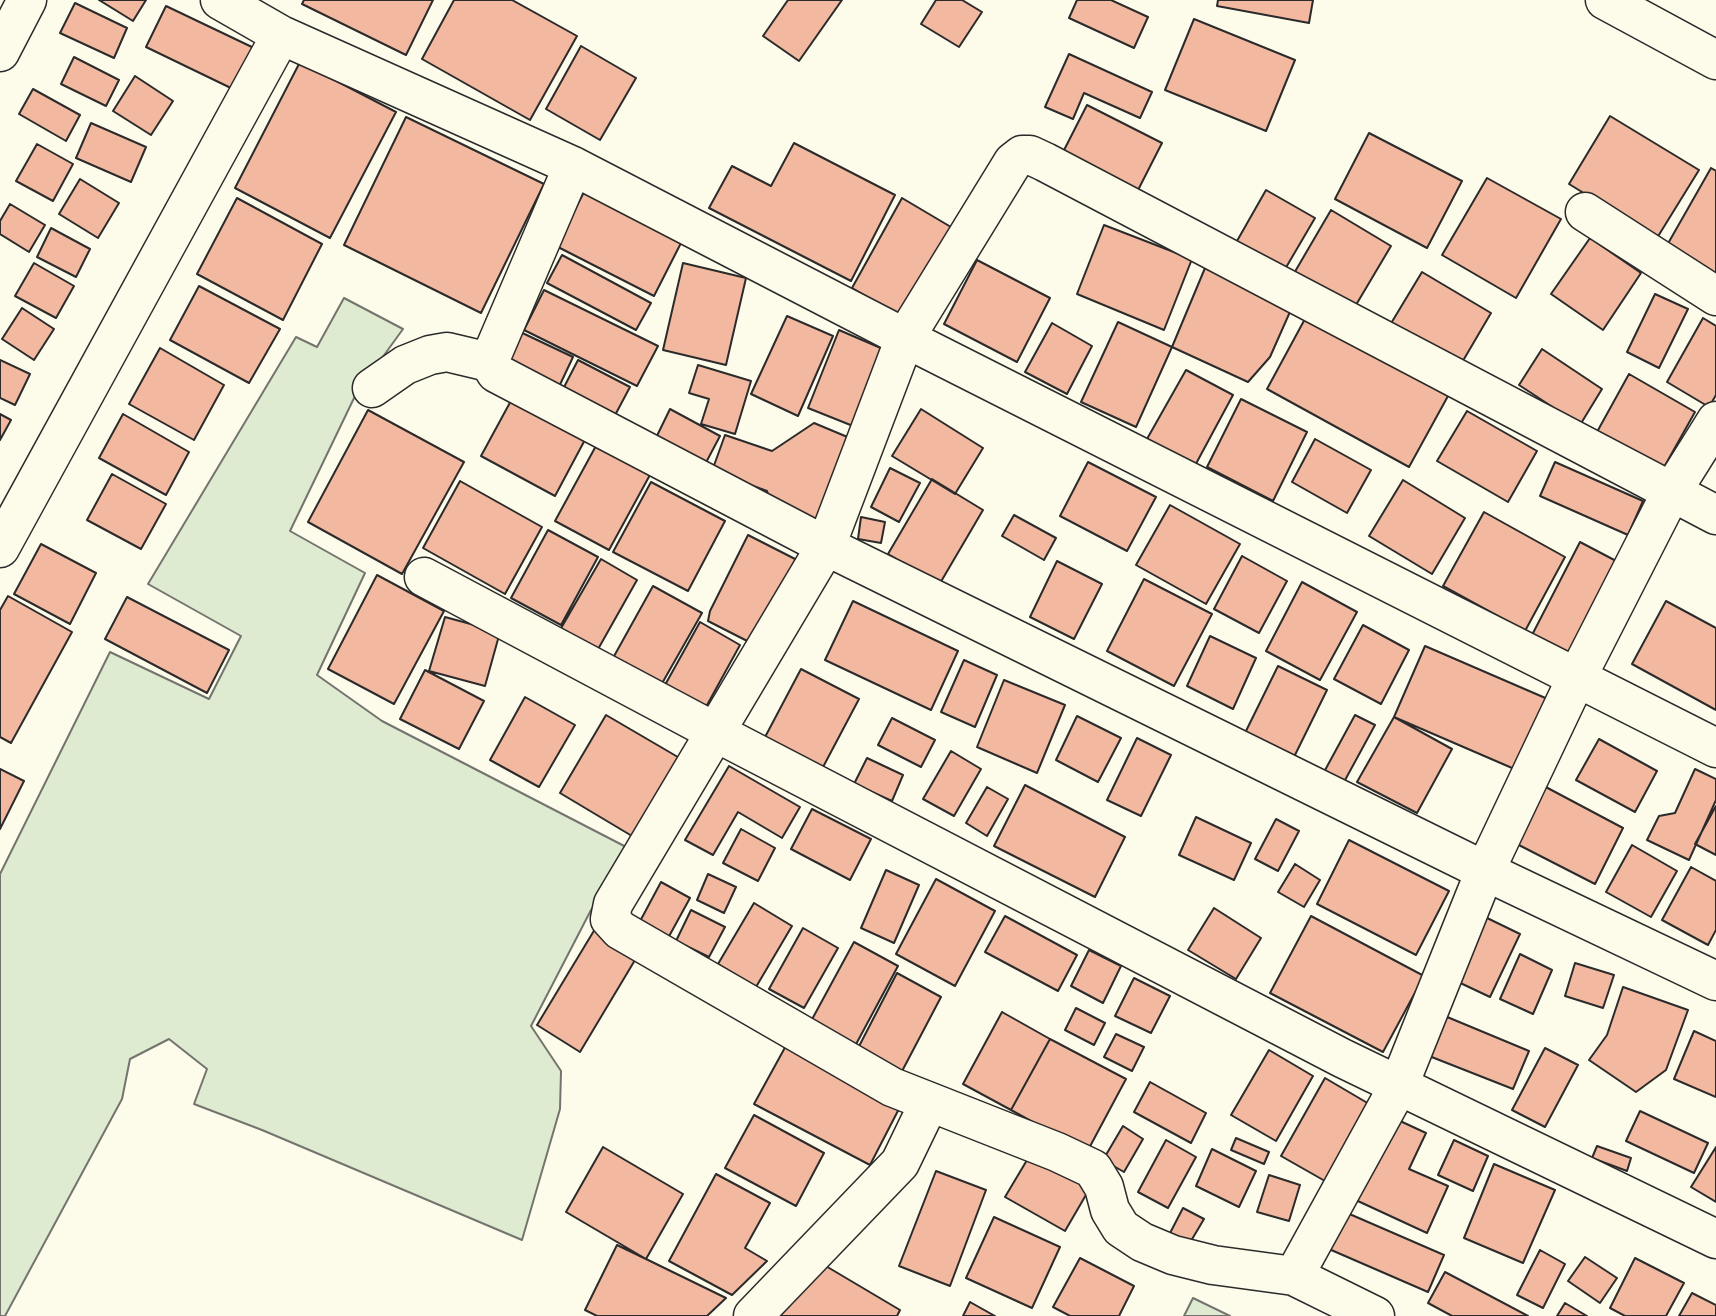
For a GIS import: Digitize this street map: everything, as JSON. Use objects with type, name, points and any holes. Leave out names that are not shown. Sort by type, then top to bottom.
[{"type":"street","points":[[0,52],[27,0]]},
{"type":"street","points":[[220,0],[281,35],[573,166],[905,338],[1716,748]]},
{"type":"street","points":[[1605,0],[1716,60]]},
{"type":"street","points":[[0,548],[281,35]]},
{"type":"street","points":[[1374,1316],[1294,1276],[1213,1265],[1173,1255],[1142,1242],[1121,1228],[1110,1210],[1104,1187],[1093,1169],[1057,1152],[892,1087],[621,930],[611,919],[613,904],[826,546],[905,338],[1013,162],[1022,155],[1030,155],[1716,515]]},
{"type":"street","points":[[489,362],[573,166]]},
{"type":"street","points":[[1585,212],[1716,296]]},
{"type":"street","points":[[372,388],[405,365],[429,355],[447,352],[489,362],[496,373],[826,546],[1485,871],[1716,981]]},
{"type":"street","points":[[1294,1276],[1399,1085],[1485,871],[1577,677],[1671,493],[1716,421]]},
{"type":"street","points":[[424,577],[717,733],[1342,1058],[1716,1239]]},
{"type":"street","points":[[753,1316],[900,1163],[929,1103]]},
{"type":"green space","points":[[344,298],[403,329],[356,394],[290,531],[365,573],[317,675],[382,721],[632,850],[591,910],[531,1026],[561,1071],[560,1109],[522,1240],[194,1104],[207,1069],[169,1039],[130,1059],[122,1099],[5,1316],[0,1316],[0,874],[110,652],[209,699],[241,636],[148,584],[296,337],[317,347]]},
{"type":"green space","points":[[1193,1298],[1230,1316],[1184,1316]]},
{"type":"building","points":[[99,0],[146,0],[133,21]]},
{"type":"building","points":[[304,0],[433,0],[406,55],[302,4]]},
{"type":"building","points":[[454,0],[512,0],[577,36],[530,120],[422,59]]},
{"type":"building","points":[[788,0],[842,0],[799,61],[763,36]]},
{"type":"building","points":[[936,0],[962,0],[982,12],[959,47],[921,24]]},
{"type":"building","points":[[1077,0],[1111,0],[1148,17],[1134,48],[1069,18]]},
{"type":"building","points":[[1218,0],[1313,0],[1309,23],[1217,6]]},
{"type":"building","points":[[75,3],[127,28],[114,58],[60,33]]},
{"type":"building","points":[[166,6],[254,48],[235,90],[146,47]]},
{"type":"building","points":[[1194,19],[1295,60],[1266,131],[1165,90]]},
{"type":"building","points":[[581,46],[636,78],[600,140],[546,109]]},
{"type":"building","points":[[1069,54],[1152,92],[1140,118],[1084,93],[1073,119],[1045,107]]},
{"type":"building","points":[[74,57],[119,80],[106,106],[61,84]]},
{"type":"building","points":[[300,62],[396,112],[330,238],[235,188]]},
{"type":"building","points":[[135,76],[173,101],[151,135],[113,111]]},
{"type":"building","points":[[33,89],[80,115],[66,141],[19,114]]},
{"type":"building","points":[[1087,105],[1162,143],[1136,194],[1061,156]]},
{"type":"building","points":[[1610,116],[1699,170],[1657,238],[1569,184]]},
{"type":"building","points":[[406,117],[544,184],[481,313],[344,245]]},
{"type":"building","points":[[91,123],[146,147],[131,182],[76,158]]},
{"type":"building","points":[[1369,133],[1462,181],[1427,248],[1335,199]]},
{"type":"building","points":[[794,143],[895,195],[851,281],[709,208],[732,166],[771,186]]},
{"type":"building","points":[[37,144],[73,164],[53,201],[16,181]]},
{"type":"building","points":[[1711,168],[1716,171],[1716,276],[1666,247]]},
{"type":"building","points":[[1487,178],[1561,219],[1516,298],[1442,255]]},
{"type":"building","points":[[80,179],[119,203],[98,238],[59,214]]},
{"type":"building","points":[[1266,190],[1315,218],[1281,276],[1233,248]]},
{"type":"building","points":[[584,192],[681,243],[654,296],[556,246]]},
{"type":"building","points":[[237,198],[322,244],[283,320],[197,274]]},
{"type":"building","points":[[902,198],[956,230],[905,319],[852,288]]},
{"type":"building","points":[[10,204],[45,225],[29,252],[0,234],[0,221]]},
{"type":"building","points":[[1331,210],[1391,246],[1353,310],[1293,275]]},
{"type":"building","points":[[1104,225],[1192,259],[1164,330],[1077,294]]},
{"type":"building","points":[[51,228],[90,249],[76,277],[37,257]]},
{"type":"building","points":[[1590,238],[1641,273],[1603,330],[1551,294]]},
{"type":"building","points":[[562,255],[651,303],[636,330],[547,283]]},
{"type":"building","points":[[977,260],[1050,298],[1017,362],[944,324]]},
{"type":"building","points":[[34,263],[74,286],[56,318],[15,296]]},
{"type":"building","points":[[683,263],[746,278],[726,365],[663,350]]},
{"type":"building","points":[[1205,268],[1293,305],[1270,357],[1248,382],[1172,347]]},
{"type":"building","points":[[1422,272],[1491,313],[1457,371],[1387,330]]},
{"type":"building","points":[[199,286],[280,329],[249,383],[170,340]]},
{"type":"building","points":[[544,290],[658,346],[637,386],[524,330]]},
{"type":"building","points":[[1655,294],[1688,309],[1659,368],[1627,352]]},
{"type":"building","points":[[22,308],[54,329],[34,360],[2,339]]},
{"type":"building","points":[[787,316],[833,336],[798,416],[751,394]]},
{"type":"building","points":[[1306,317],[1448,396],[1409,467],[1267,389]]},
{"type":"building","points":[[1703,318],[1716,326],[1716,395],[1709,407],[1667,382]]},
{"type":"building","points":[[1118,322],[1172,347],[1136,427],[1081,402]]},
{"type":"building","points":[[1052,323],[1092,346],[1067,394],[1025,372]]},
{"type":"building","points":[[514,329],[573,357],[557,391],[498,362]]},
{"type":"building","points":[[839,330],[890,352],[858,428],[808,408]]},
{"type":"building","points":[[160,348],[224,385],[194,440],[129,404]]},
{"type":"building","points":[[1542,349],[1602,389],[1580,425],[1519,385]]},
{"type":"building","points":[[0,360],[30,374],[15,405],[0,398]]},
{"type":"building","points":[[578,360],[630,387],[613,419],[561,393]]},
{"type":"building","points":[[698,365],[751,381],[735,434],[701,424],[709,399],[689,393]]},
{"type":"building","points":[[1186,370],[1233,395],[1191,473],[1143,446]]},
{"type":"building","points":[[1629,374],[1695,412],[1658,478],[1592,441]]},
{"type":"building","points":[[513,397],[587,436],[555,496],[481,456]]},
{"type":"building","points":[[1241,399],[1307,432],[1273,501],[1207,467]]},
{"type":"building","points":[[670,409],[720,436],[701,472],[652,446]]},
{"type":"building","points":[[921,409],[983,448],[955,494],[892,456]]},
{"type":"building","points":[[368,410],[464,462],[402,574],[308,522]]},
{"type":"building","points":[[1467,411],[1537,451],[1508,502],[1437,461]]},
{"type":"building","points":[[0,414],[11,420],[0,440]]},
{"type":"building","points":[[123,414],[189,452],[166,495],[99,458]]},
{"type":"building","points":[[814,423],[857,441],[821,528],[772,508],[767,491],[712,471],[725,435],[772,451]]},
{"type":"building","points":[[1315,439],[1371,470],[1347,513],[1292,482]]},
{"type":"building","points":[[597,444],[651,473],[609,550],[555,521]]},
{"type":"building","points":[[1088,462],[1156,497],[1127,551],[1060,516]]},
{"type":"building","points":[[1555,462],[1643,501],[1628,535],[1540,496]]},
{"type":"building","points":[[890,468],[920,483],[899,522],[871,507]]},
{"type":"building","points":[[112,474],[166,504],[141,549],[87,520]]},
{"type":"building","points":[[932,479],[983,510],[939,585],[888,554]]},
{"type":"building","points":[[1403,480],[1465,518],[1432,574],[1369,536]]},
{"type":"building","points":[[460,481],[542,527],[505,594],[423,548]]},
{"type":"building","points":[[651,482],[725,521],[688,591],[613,552]]},
{"type":"building","points":[[1170,505],[1240,544],[1206,604],[1136,565]]},
{"type":"building","points":[[1484,512],[1565,557],[1525,631],[1443,586]]},
{"type":"building","points":[[1014,515],[1056,538],[1044,560],[1002,536]]},
{"type":"building","points":[[861,517],[885,522],[881,543],[858,539]]},
{"type":"building","points":[[548,530],[598,557],[561,625],[511,598]]},
{"type":"building","points":[[748,535],[799,561],[757,646],[708,621],[710,611]]},
{"type":"building","points":[[1580,542],[1620,563],[1571,656],[1532,635]]},
{"type":"building","points":[[41,544],[96,573],[70,624],[14,594]]},
{"type":"building","points":[[1242,556],[1287,581],[1259,633],[1214,609]]},
{"type":"building","points":[[601,559],[637,580],[597,651],[560,630]]},
{"type":"building","points":[[1057,561],[1102,584],[1074,639],[1030,617]]},
{"type":"building","points":[[377,575],[444,611],[394,704],[328,669]]},
{"type":"building","points":[[1144,579],[1212,614],[1174,686],[1107,651]]},
{"type":"building","points":[[1302,582],[1357,612],[1320,680],[1266,651]]},
{"type":"building","points":[[653,586],[702,613],[656,694],[608,667]]},
{"type":"building","points":[[8,596],[72,632],[11,743],[0,737],[0,610]]},
{"type":"building","points":[[127,597],[229,650],[207,693],[105,639]]},
{"type":"building","points":[[853,601],[958,651],[931,710],[825,660]]},
{"type":"building","points":[[1666,601],[1716,628],[1716,710],[1632,664]]},
{"type":"building","points":[[445,617],[500,632],[485,686],[429,671]]},
{"type":"building","points":[[700,622],[740,645],[706,707],[665,685]]},
{"type":"building","points":[[1363,625],[1409,650],[1381,704],[1334,679]]},
{"type":"building","points":[[1210,636],[1256,658],[1233,709],[1187,686]]},
{"type":"building","points":[[1425,646],[1550,700],[1519,771],[1394,717]]},
{"type":"building","points":[[964,660],[997,675],[975,727],[941,712]]},
{"type":"building","points":[[1278,666],[1327,690],[1294,757],[1245,733]]},
{"type":"building","points":[[801,669],[859,699],[822,769],[764,739]]},
{"type":"building","points":[[425,670],[484,701],[459,749],[400,719]]},
{"type":"building","points":[[1004,680],[1065,705],[1037,773],[977,747]]},
{"type":"building","points":[[525,697],[575,725],[539,787],[490,760]]},
{"type":"building","points":[[606,715],[683,760],[637,839],[560,793]]},
{"type":"building","points":[[1355,715],[1375,725],[1344,782],[1324,772]]},
{"type":"building","points":[[1077,716],[1121,738],[1098,782],[1056,760]]},
{"type":"building","points":[[1394,717],[1452,749],[1417,813],[1357,782]]},
{"type":"building","points":[[892,718],[935,740],[921,767],[878,745]]},
{"type":"building","points":[[1137,738],[1171,755],[1141,816],[1107,800]]},
{"type":"building","points":[[1599,739],[1657,771],[1635,812],[1576,780]]},
{"type":"building","points":[[951,751],[981,769],[954,816],[923,799]]},
{"type":"building","points":[[867,758],[903,775],[892,801],[854,784]]},
{"type":"building","points":[[729,766],[800,807],[782,838],[738,812],[713,855],[685,840]]},
{"type":"building","points":[[0,769],[24,781],[0,829]]},
{"type":"building","points":[[1695,769],[1716,779],[1716,800],[1689,860],[1647,840],[1659,816],[1675,813]]},
{"type":"building","points":[[1025,785],[1125,837],[1095,897],[994,846]]},
{"type":"building","points":[[1542,785],[1623,828],[1595,884],[1513,842]]},
{"type":"building","points":[[987,787],[1008,799],[987,836],[966,823]]},
{"type":"building","points":[[1716,806],[1716,855],[1695,844]]},
{"type":"building","points":[[812,809],[871,839],[850,880],[791,849]]},
{"type":"building","points":[[1196,817],[1251,843],[1234,880],[1179,855]]},
{"type":"building","points":[[1276,819],[1299,831],[1278,871],[1255,859]]},
{"type":"building","points":[[741,829],[775,848],[758,881],[723,863]]},
{"type":"building","points":[[1349,840],[1449,891],[1416,955],[1317,904]]},
{"type":"building","points":[[1632,845],[1677,871],[1651,917],[1606,892]]},
{"type":"building","points":[[1295,864],[1320,880],[1304,907],[1278,892]]},
{"type":"building","points":[[1691,867],[1716,881],[1716,930],[1708,945],[1662,920]]},
{"type":"building","points":[[886,870],[919,885],[894,943],[861,928]]},
{"type":"building","points":[[708,874],[736,887],[724,913],[697,900]]},
{"type":"building","points":[[936,879],[995,911],[955,986],[896,954]]},
{"type":"building","points":[[661,882],[690,898],[667,940],[638,925]]},
{"type":"building","points":[[754,903],[792,926],[756,987],[718,964]]},
{"type":"building","points":[[1214,908],[1261,938],[1236,979],[1188,950]]},
{"type":"building","points":[[691,910],[725,927],[709,957],[676,941]]},
{"type":"building","points":[[1005,916],[1077,955],[1058,991],[985,952]]},
{"type":"building","points":[[1311,916],[1424,976],[1383,1052],[1270,993]]},
{"type":"building","points":[[1485,917],[1520,934],[1490,997],[1454,980]]},
{"type":"building","points":[[803,928],[838,948],[804,1008],[769,989]]},
{"type":"building","points":[[595,929],[638,955],[580,1052],[537,1025]]},
{"type":"building","points":[[854,942],[898,966],[854,1048],[810,1023]]},
{"type":"building","points":[[1089,950],[1121,966],[1103,1003],[1071,986]]},
{"type":"building","points":[[1520,954],[1552,970],[1533,1014],[1500,999]]},
{"type":"building","points":[[1575,963],[1614,975],[1603,1008],[1565,996]]},
{"type":"building","points":[[897,973],[941,997],[900,1075],[856,1052]]},
{"type":"building","points":[[1134,978],[1170,996],[1151,1033],[1115,1016]]},
{"type":"building","points":[[1623,987],[1688,1010],[1666,1070],[1636,1092],[1589,1060],[1607,1035]]},
{"type":"building","points":[[1076,1008],[1105,1023],[1094,1045],[1065,1030]]},
{"type":"building","points":[[1002,1012],[1050,1039],[1011,1110],[963,1084]]},
{"type":"building","points":[[1440,1014],[1529,1051],[1513,1089],[1424,1054]]},
{"type":"building","points":[[1694,1031],[1716,1041],[1716,1097],[1674,1079]]},
{"type":"building","points":[[1116,1034],[1144,1047],[1132,1071],[1104,1057]]},
{"type":"building","points":[[1050,1039],[1126,1079],[1087,1152],[1011,1110]]},
{"type":"building","points":[[788,1042],[902,1103],[870,1165],[754,1104]]},
{"type":"building","points":[[1545,1048],[1578,1065],[1545,1127],[1512,1110]]},
{"type":"building","points":[[1269,1050],[1313,1076],[1276,1141],[1231,1115]]},
{"type":"building","points":[[1325,1078],[1376,1108],[1332,1185],[1281,1156]]},
{"type":"building","points":[[1150,1082],[1206,1113],[1191,1143],[1134,1112]]},
{"type":"building","points":[[1640,1111],[1708,1143],[1694,1173],[1626,1141]]},
{"type":"building","points":[[1385,1114],[1426,1133],[1409,1169],[1448,1186],[1427,1233],[1347,1196]]},
{"type":"building","points":[[754,1115],[824,1153],[796,1206],[725,1168]]},
{"type":"building","points":[[1123,1126],[1143,1139],[1124,1172],[1103,1160]]},
{"type":"building","points":[[1236,1138],[1269,1152],[1264,1164],[1231,1150]]},
{"type":"building","points":[[1166,1140],[1196,1157],[1168,1208],[1138,1192]]},
{"type":"building","points":[[1454,1140],[1488,1156],[1473,1191],[1438,1175]]},
{"type":"building","points":[[1597,1146],[1631,1158],[1627,1171],[1592,1158]]},
{"type":"building","points":[[603,1147],[683,1194],[646,1259],[566,1212]]},
{"type":"building","points":[[1716,1147],[1716,1202],[1691,1187]]},
{"type":"building","points":[[1212,1149],[1256,1171],[1239,1207],[1196,1186]]},
{"type":"building","points":[[1030,1155],[1090,1188],[1065,1231],[1005,1197]]},
{"type":"building","points":[[1494,1164],[1555,1190],[1523,1263],[1464,1238]]},
{"type":"building","points":[[936,1171],[986,1190],[950,1286],[899,1266]]},
{"type":"building","points":[[716,1174],[770,1203],[745,1248],[767,1261],[732,1295],[669,1261]]},
{"type":"building","points":[[1269,1175],[1300,1185],[1289,1221],[1257,1212]]},
{"type":"building","points":[[1183,1208],[1204,1219],[1188,1246],[1169,1235]]},
{"type":"building","points":[[1338,1209],[1444,1255],[1428,1292],[1322,1246]]},
{"type":"building","points":[[994,1217],[1060,1247],[1032,1308],[966,1278]]},
{"type":"building","points":[[617,1245],[726,1298],[707,1316],[597,1316],[585,1310]]},
{"type":"building","points":[[1540,1250],[1565,1264],[1543,1308],[1517,1295]]},
{"type":"building","points":[[1585,1257],[1617,1278],[1600,1303],[1568,1281]]},
{"type":"building","points":[[1080,1258],[1134,1286],[1119,1316],[1070,1316],[1053,1307]]},
{"type":"building","points":[[1635,1258],[1684,1283],[1666,1316],[1625,1316],[1610,1308]]},
{"type":"building","points":[[814,1259],[900,1310],[897,1316],[780,1316]]},
{"type":"building","points":[[1445,1272],[1528,1316],[1452,1316],[1428,1303]]},
{"type":"building","points":[[1692,1293],[1716,1305],[1716,1316],[1679,1316]]},
{"type":"building","points":[[970,1302],[995,1316],[963,1316]]},
{"type":"building","points":[[1565,1303],[1587,1316],[1557,1316]]}]
